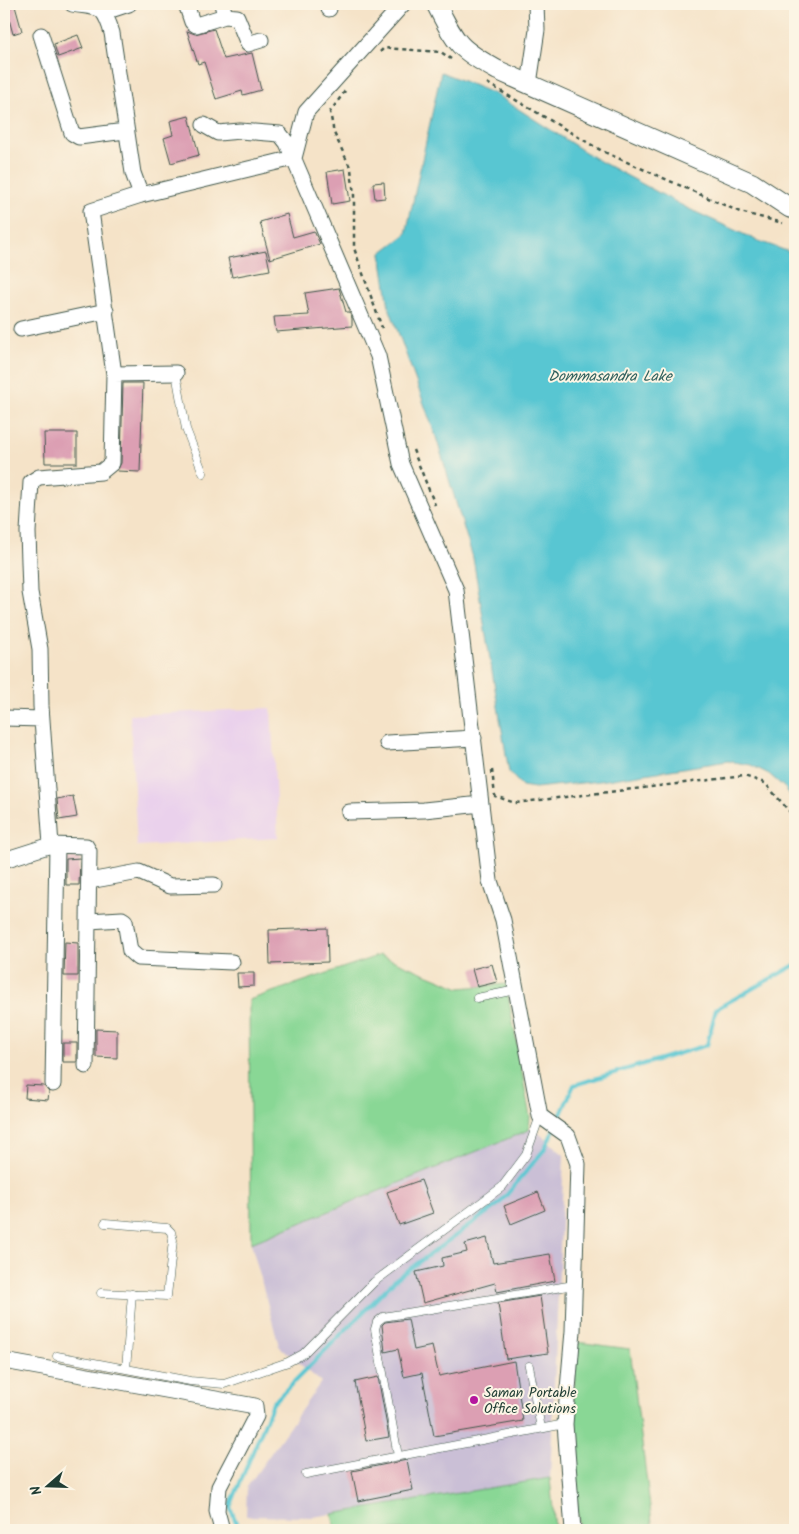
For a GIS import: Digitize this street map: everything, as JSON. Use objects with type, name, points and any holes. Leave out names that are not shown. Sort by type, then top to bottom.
[{"type":"street","points":[[72,4],[98,8],[105,12],[112,33],[133,173],[141,195]]},
{"type":"street","points":[[105,12],[129,4]]},
{"type":"street","points":[[186,4],[192,22],[196,25],[223,10],[237,17],[248,44],[261,40]]},
{"type":"street","points":[[294,158],[306,112],[403,4]]},
{"type":"street","points":[[436,4],[458,45],[468,54],[528,84],[752,183],[790,208],[791,216]]},
{"type":"street","points":[[528,84],[537,30],[536,4]]},
{"type":"street","points":[[41,36],[72,133],[78,137],[126,131]]},
{"type":"street","points":[[204,125],[218,133],[240,131],[280,134],[294,158],[378,356],[401,464],[456,590],[490,881],[503,920],[540,1116],[568,1136],[578,1164],[574,1285],[565,1424],[573,1530]]},
{"type":"street","points":[[53,1084],[54,845],[42,719],[40,649],[30,592],[28,532],[31,482],[40,477],[101,472],[112,463],[114,374],[91,211],[141,195],[294,158]]},
{"type":"street","points":[[21,329],[106,311]]},
{"type":"street","points":[[114,374],[176,373]]},
{"type":"street","points":[[4,718],[42,719]]},
{"type":"street","points":[[387,743],[474,738]]},
{"type":"street","points":[[349,812],[424,810],[482,804]]},
{"type":"street","points":[[4,860],[54,845],[86,846],[90,859],[86,1066]]},
{"type":"street","points":[[90,882],[139,872],[170,886],[214,885]]},
{"type":"street","points":[[89,921],[122,919],[125,921],[130,951],[138,958],[232,962]]},
{"type":"street","points":[[4,1361],[255,1406],[256,1416],[219,1487],[217,1511],[222,1530]]},
{"type":"lane","points":[[176,373],[186,429],[203,473]]},
{"type":"lane","points":[[477,998],[516,990]]},
{"type":"lane","points":[[57,1356],[190,1381],[224,1384],[288,1362],[303,1354],[374,1282],[502,1187],[526,1155],[540,1116]]},
{"type":"lane","points":[[101,1293],[167,1296],[173,1240],[171,1232],[167,1228],[105,1223]]},
{"type":"lane","points":[[398,1456],[375,1329],[377,1322],[383,1317],[574,1285]]},
{"type":"lane","points":[[126,1369],[132,1294]]},
{"type":"lane","points":[[529,1366],[541,1428]]},
{"type":"lane","points":[[306,1474],[565,1424]]},
{"type":"path","points":[[377,54],[384,48],[441,52],[457,63]]},
{"type":"path","points":[[482,80],[602,151],[740,212],[791,216]]},
{"type":"path","points":[[347,88],[330,112],[334,133],[351,169],[354,195],[354,248],[360,269],[377,309],[384,336]]},
{"type":"path","points":[[411,446],[437,510]]},
{"type":"path","points":[[492,769],[495,796],[516,803],[744,776],[765,783],[795,818]]},
{"type":"shaded area","points":[[271,708],[278,838],[137,846],[130,715]]},
{"type":"shaded area","points":[[533,1128],[564,1155],[550,1478],[313,1517],[246,1516],[247,1487],[321,1382],[279,1346],[251,1243]]},
{"type":"green space","points":[[380,955],[460,988],[506,984],[530,1117],[529,1130],[251,1243],[249,1000]]},
{"type":"green space","points":[[577,1342],[630,1349],[653,1530],[580,1530],[570,1454]]},
{"type":"green space","points":[[550,1478],[555,1530],[335,1530],[332,1514]]},
{"type":"water","name":"Dommasandra Lake","points":[[441,72],[495,94],[596,159],[687,208],[756,240],[795,254],[795,802],[785,788],[769,774],[751,765],[728,761],[600,781],[535,788],[522,786],[509,772],[473,558],[436,437],[389,307],[381,253],[406,234]]},
{"type":"building","points":[[15,6],[22,31],[13,34],[6,8]]},
{"type":"building","points":[[214,29],[224,59],[252,53],[261,90],[243,95],[242,91],[216,99],[204,62],[198,64],[187,31],[195,34]]},
{"type":"building","points":[[78,35],[83,48],[58,57],[54,44]]},
{"type":"building","points":[[189,116],[199,155],[171,163],[164,138],[173,135],[170,121]]},
{"type":"building","points":[[345,169],[350,201],[332,204],[327,172]]},
{"type":"building","points":[[384,182],[385,198],[375,199],[373,183]]},
{"type":"building","points":[[287,214],[293,237],[314,231],[320,244],[270,259],[260,222]]},
{"type":"building","points":[[266,251],[270,270],[232,277],[228,258]]},
{"type":"building","points":[[339,288],[346,312],[349,312],[352,318],[352,326],[276,332],[274,317],[309,315],[305,293]]},
{"type":"building","points":[[123,383],[143,383],[140,472],[117,471],[121,463]]},
{"type":"building","points":[[44,433],[77,433],[77,463],[45,463]]},
{"type":"building","points":[[73,796],[77,817],[59,820],[57,799]]},
{"type":"building","points":[[80,858],[79,885],[66,885],[66,859]]},
{"type":"building","points":[[327,928],[328,962],[270,964],[269,930]]},
{"type":"building","points":[[65,942],[78,943],[78,976],[64,976]]},
{"type":"building","points":[[492,964],[497,982],[477,987],[472,969]]},
{"type":"building","points":[[237,973],[254,973],[254,986],[238,987]]},
{"type":"building","points":[[96,1029],[117,1030],[117,1058],[96,1057]]},
{"type":"building","points":[[63,1043],[77,1043],[77,1062],[63,1062]]},
{"type":"building","points":[[26,1085],[44,1086],[49,1092],[48,1100],[25,1098]]},
{"type":"building","points":[[421,1180],[433,1213],[399,1225],[387,1192]]},
{"type":"building","points":[[538,1192],[545,1210],[511,1224],[504,1206]]},
{"type":"building","points":[[487,1238],[493,1263],[550,1254],[555,1281],[497,1292],[495,1283],[423,1303],[416,1272],[443,1266],[442,1258],[467,1252],[465,1244]]},
{"type":"building","points":[[540,1296],[548,1353],[506,1359],[498,1303]]},
{"type":"building","name":"Saman Portable Office Solutions","points":[[408,1319],[414,1350],[432,1346],[439,1376],[514,1361],[523,1421],[434,1436],[422,1373],[404,1377],[398,1349],[385,1352],[382,1325],[385,1322]]},
{"type":"building","points":[[378,1377],[389,1437],[366,1441],[355,1382]]},
{"type":"building","points":[[407,1460],[413,1490],[358,1501],[352,1471]]},
{"type":"waterway","points":[[557,1123],[574,1085],[707,1045],[716,1009],[795,965]]},
{"type":"waterway","points":[[239,1530],[230,1507],[273,1403],[397,1278],[499,1204],[544,1150],[554,1129]]},
{"type":"place","name":"Saman Portable Office Solutions","points":[[474,1400]]}]
